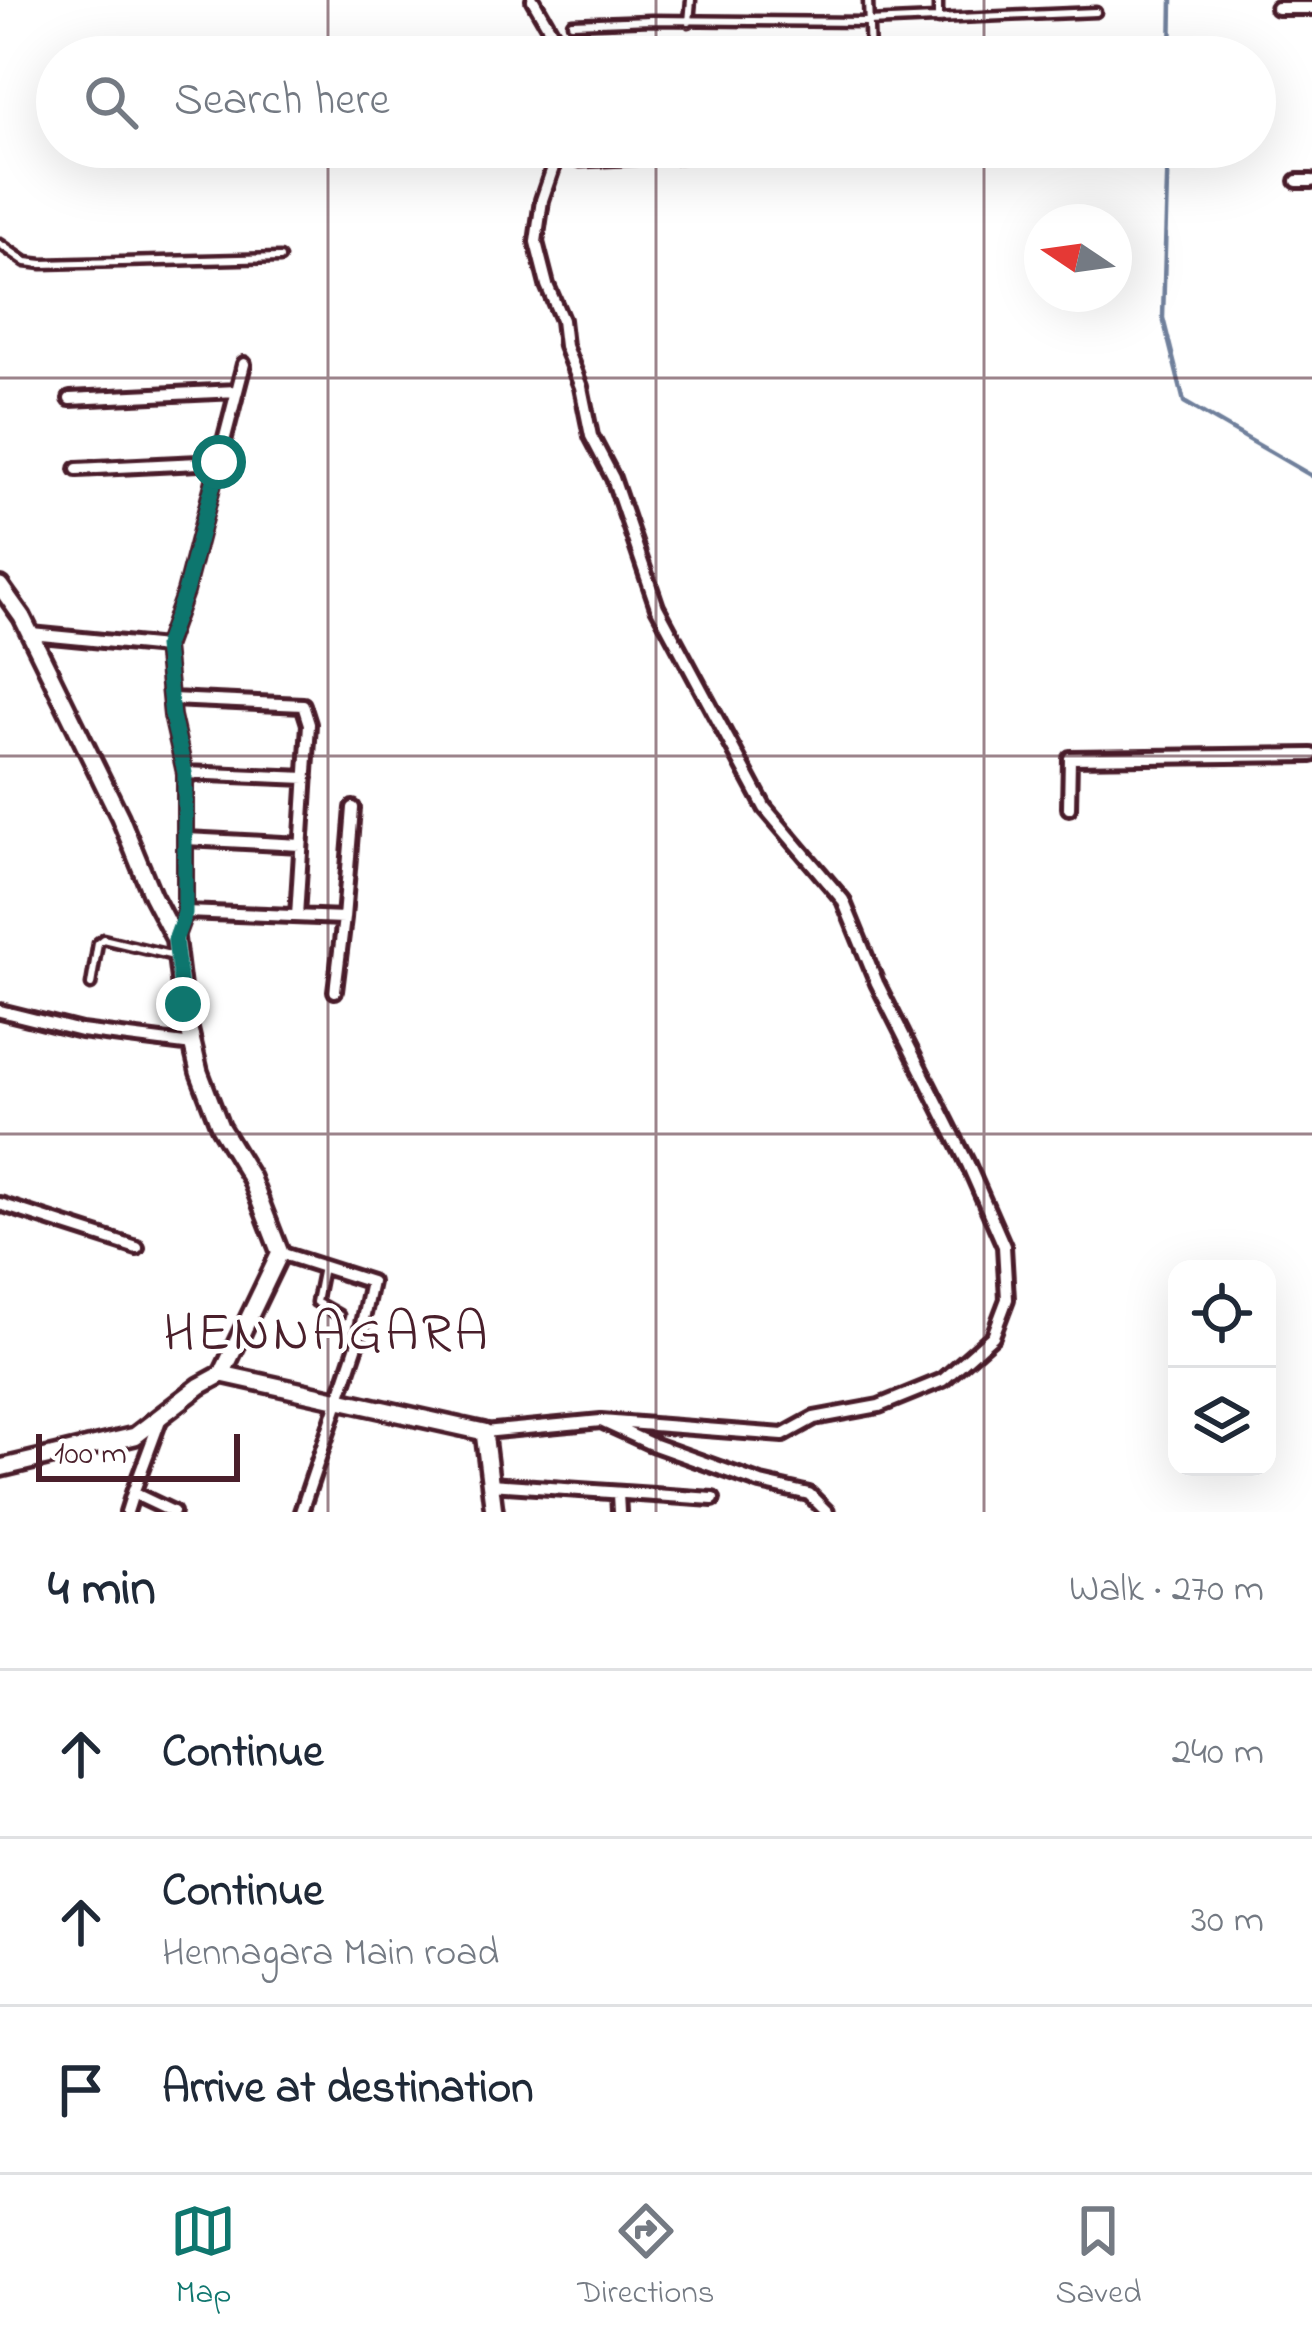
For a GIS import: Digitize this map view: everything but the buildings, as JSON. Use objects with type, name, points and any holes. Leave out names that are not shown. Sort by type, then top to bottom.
[{"type":"street","points":[[532,0],[554,36]]},
{"type":"street","points":[[1276,8],[1312,8]]},
{"type":"street","points":[[222,1374],[484,1432],[601,1420],[784,1435],[814,1418],[879,1406],[943,1380],[993,1336],[1006,1299],[1004,1246],[877,983],[843,900],[765,808],[657,607],[613,478],[592,436],[536,242],[553,168]]},
{"type":"street","points":[[1298,181],[1312,181]]},
{"type":"street","points":[[176,948],[185,913],[185,773],[177,746],[165,646],[185,592],[244,364]]},
{"type":"street","points":[[70,400],[237,391]]},
{"type":"street","points":[[77,469],[219,462]]},
{"type":"street","points":[[0,1468],[135,1436],[222,1374],[280,1253],[251,1178],[220,1127],[199,1072],[176,948],[120,817],[31,634],[3,595]]},
{"type":"street","points":[[31,634],[165,646]]},
{"type":"street","points":[[171,699],[304,705],[309,724],[297,916]]},
{"type":"street","points":[[1069,808],[1070,758],[1312,755]]},
{"type":"street","points":[[185,773],[305,778]]},
{"type":"street","points":[[335,992],[353,808]]},
{"type":"street","points":[[186,839],[302,845]]},
{"type":"street","points":[[185,913],[344,918]]},
{"type":"street","points":[[0,1011],[81,1031],[193,1045]]},
{"type":"street","points":[[0,1204],[137,1248]]},
{"type":"street","points":[[280,1253],[371,1282],[358,1342],[301,1512]]},
{"type":"street","points":[[127,1512],[163,1413]]},
{"type":"street","points":[[601,1420],[649,1443],[761,1483],[809,1494],[827,1512]]},
{"type":"street","points":[[484,1432],[494,1512]]},
{"type":"street","points":[[490,1484],[713,1499]]},
{"type":"street","points":[[133,1493],[173,1512]]},
{"type":"street","points":[[618,1494],[619,1512]]},
{"type":"lane","points":[[689,22],[691,0]]},
{"type":"lane","points":[[868,0],[869,36]]},
{"type":"lane","points":[[938,0],[938,20]]},
{"type":"lane","points":[[572,23],[868,22],[1096,12]]},
{"type":"lane","points":[[0,244],[26,262],[42,264],[280,258]]},
{"type":"lane","points":[[91,985],[103,939],[176,948]]},
{"type":"lane","points":[[323,1267],[316,1302],[340,1315]]},
{"type":"waterway","points":[[1171,36],[1172,0]]},
{"type":"waterway","points":[[1167,168],[1163,318],[1184,402],[1312,476]]},
{"type":"district","name":"HENNAGARA","points":[[327,1330]]},
{"type":"route","points":[[183,1004],[175,940],[185,913],[185,773],[172,716],[165,646],[185,592],[219,462]]}]
